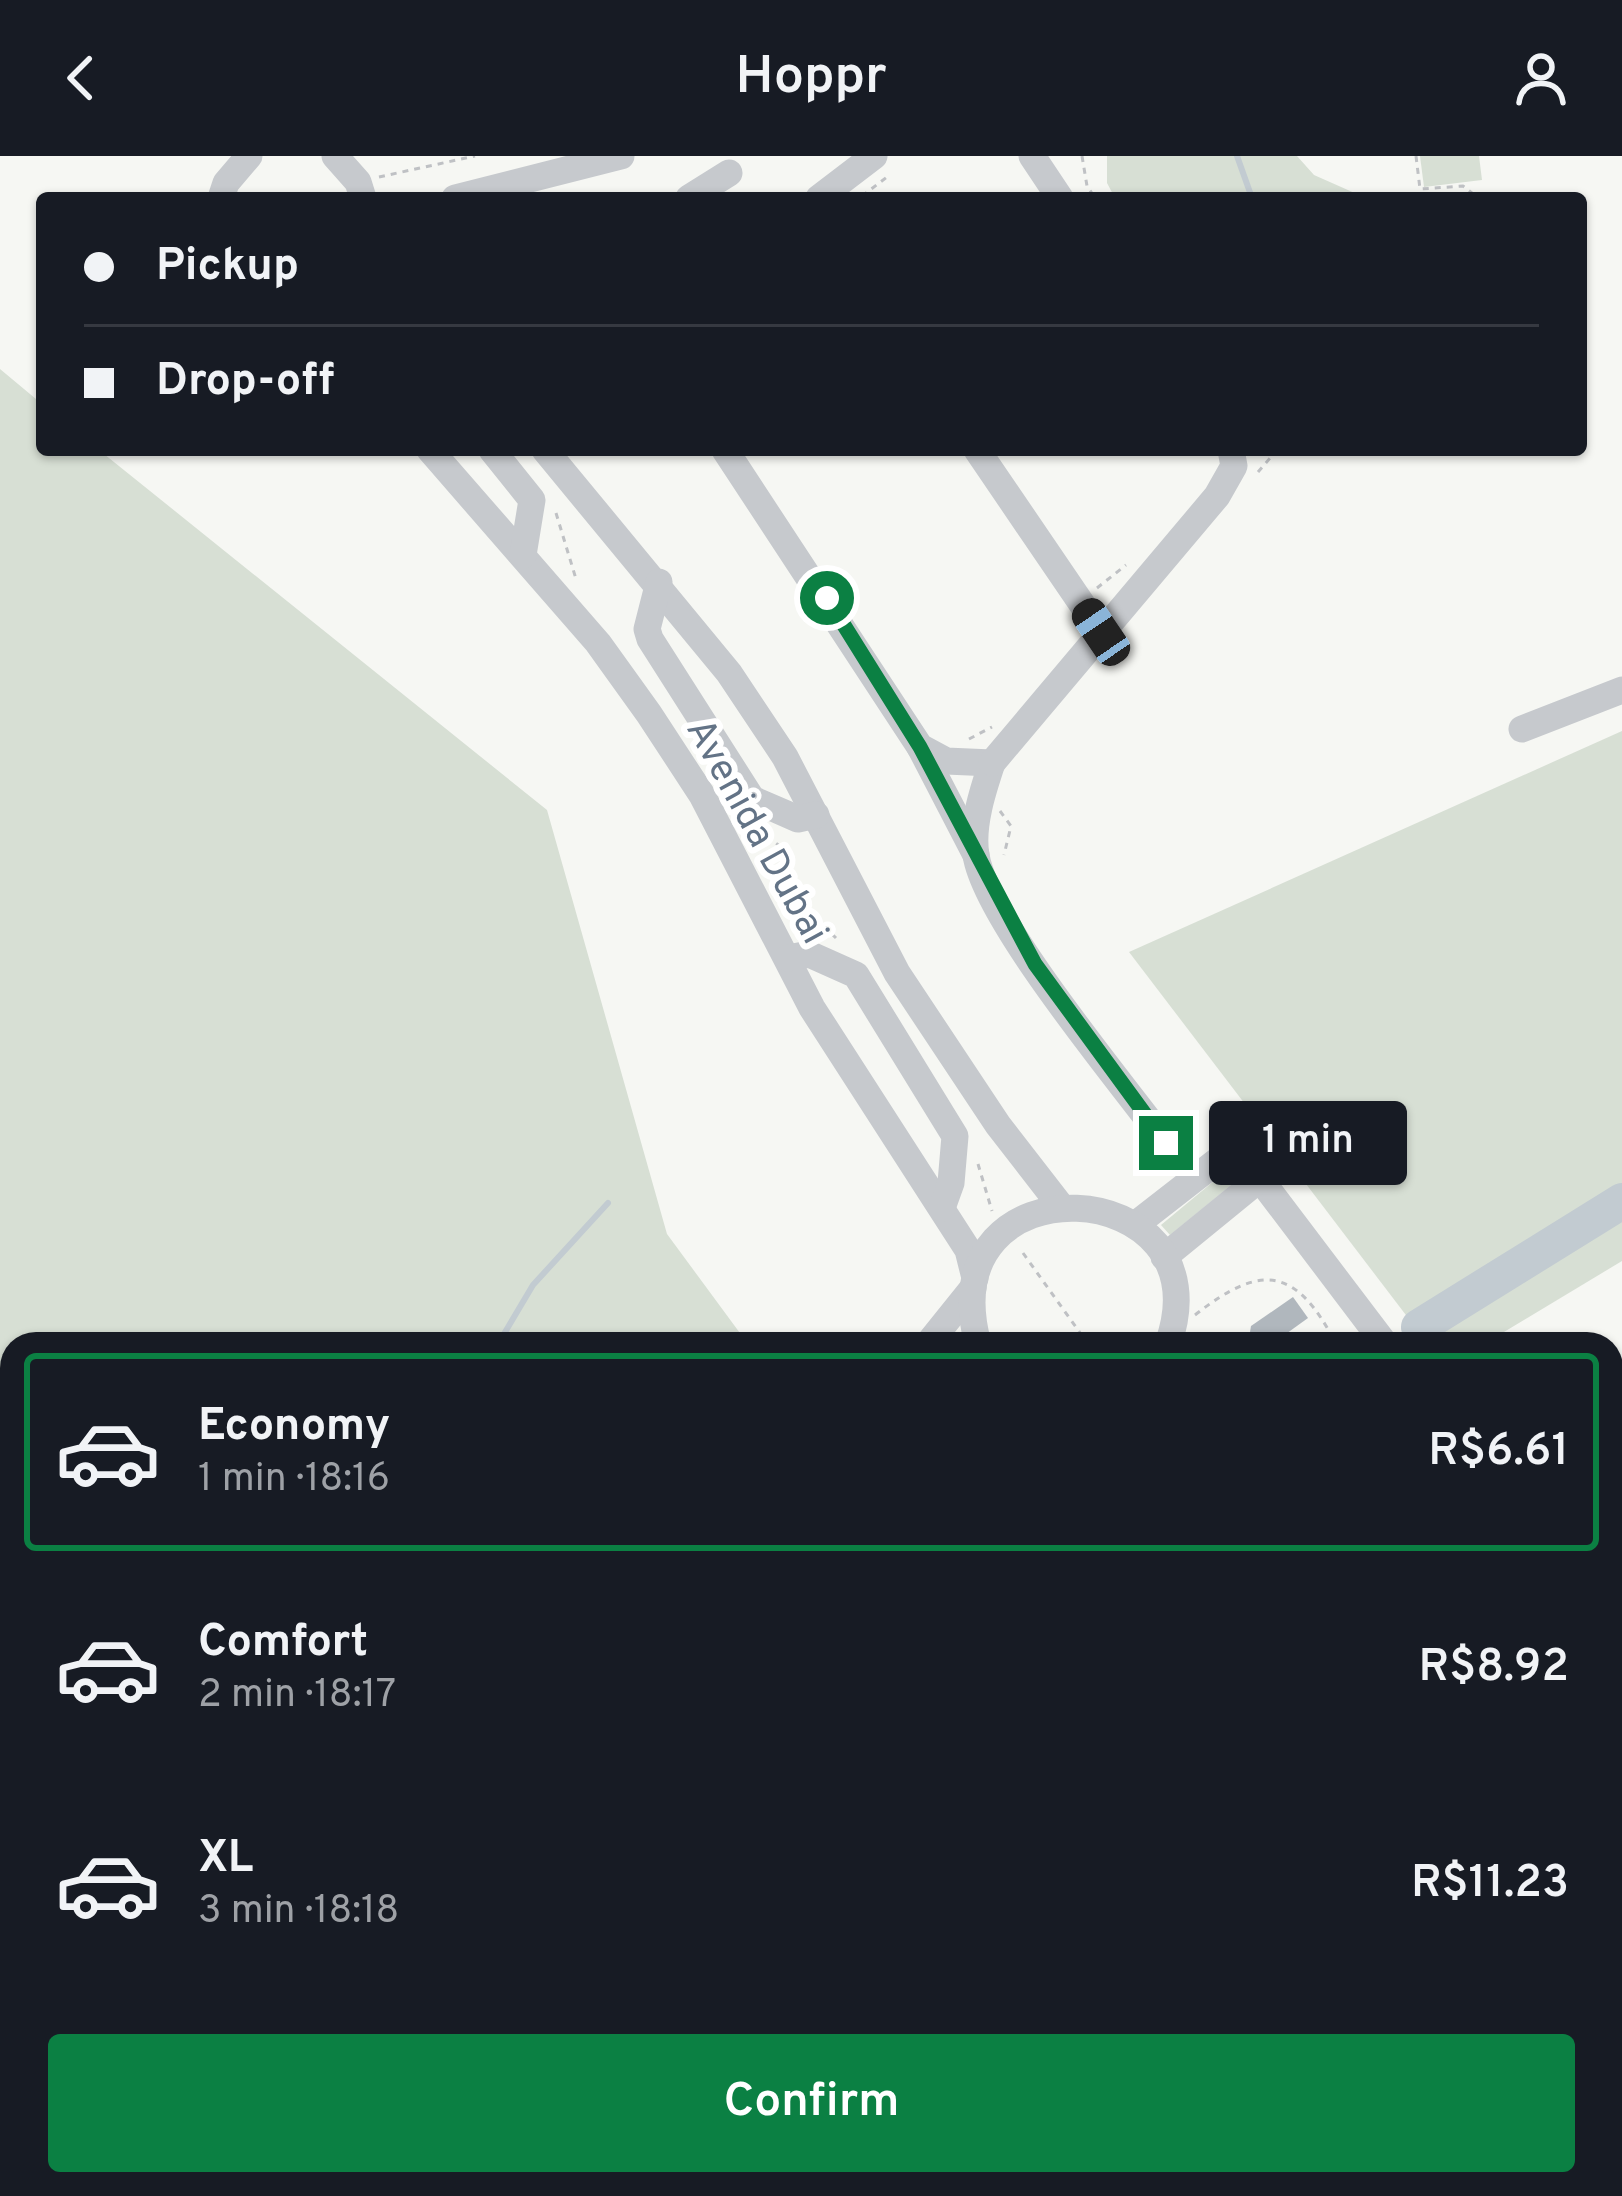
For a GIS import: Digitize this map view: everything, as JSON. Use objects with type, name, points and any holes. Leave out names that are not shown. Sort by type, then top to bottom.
[{"type":"street","points":[[223,192],[249,156]]},
{"type":"street","points":[[335,156],[360,190]]},
{"type":"street","points":[[479,192],[621,156]]},
{"type":"street","points":[[827,192],[874,156]]},
{"type":"street","points":[[1032,156],[1056,192]]},
{"type":"street","points":[[699,192],[730,173]]},
{"type":"street","name":"Avenida Dubai","points":[[435,456],[598,643],[681,763],[862,1090],[968,1250],[977,1332]]},
{"type":"street","points":[[497,456],[532,500],[524,555]]},
{"type":"street","name":"Avenida Dubai","points":[[550,456],[659,582],[729,673],[816,815],[897,973],[998,1125],[1060,1205]]},
{"type":"street","points":[[728,456],[920,747],[1035,964],[1166,1143]]},
{"type":"street","points":[[981,456],[1101,632]]},
{"type":"street","points":[[976,855],[980,806],[992,763],[1231,478],[1231,456]]},
{"type":"street","points":[[659,582],[653,592],[650,639],[752,799],[799,818],[816,815]]},
{"type":"street","points":[[1522,729],[1622,690]]},
{"type":"street","points":[[920,747],[946,761],[992,763]]},
{"type":"street","points":[[788,958],[809,954],[856,975],[943,1116],[958,1147],[942,1208]]},
{"type":"street","points":[[1135,1225],[1243,1141],[1267,1174],[1164,1257]]},
{"type":"street","points":[[1260,1179],[1376,1332]]},
{"type":"street","points":[[937,1332],[1006,1230],[1060,1205],[1112,1212],[1135,1225],[1164,1257],[1176,1303],[1172,1332]]},
{"type":"path","points":[[360,190],[475,156]]},
{"type":"path","points":[[1082,156],[1091,192]]},
{"type":"path","points":[[1416,156],[1420,189],[1463,186],[1470,192]]},
{"type":"path","points":[[551,496],[578,583]]},
{"type":"path","points":[[747,819],[781,847],[812,915],[844,946]]},
{"type":"path","points":[[976,1154],[980,1185],[1006,1230],[1079,1332]]},
{"type":"path","points":[[1177,1332],[1255,1277],[1275,1280],[1306,1296],[1328,1332]]},
{"type":"shaded area","points":[[1107,156],[1297,156],[1314,175],[1352,192],[1112,192]]},
{"type":"shaded area","points":[[1420,156],[1479,156],[1482,180],[1424,187]]},
{"type":"shaded area","points":[[0,369],[36,399],[36,456],[106,456],[547,810],[667,1234],[739,1332],[0,1332]]},
{"type":"shaded area","points":[[1622,731],[1622,1261],[1504,1332],[1419,1332],[1129,952]]},
{"type":"shaded area","points":[[1238,1161],[1247,1172],[1170,1235],[1161,1225]]},
{"type":"building","points":[[1293,1297],[1308,1318],[1289,1332],[1250,1332],[1251,1326]]},
{"type":"waterway","points":[[1237,156],[1250,192]]},
{"type":"waterway","points":[[1419,1327],[1622,1201]]},
{"type":"waterway","points":[[505,1332],[533,1285],[608,1203]]},
{"type":"route","points":[[827,598],[920,747],[1004,914],[1035,964],[1166,1143]]}]
